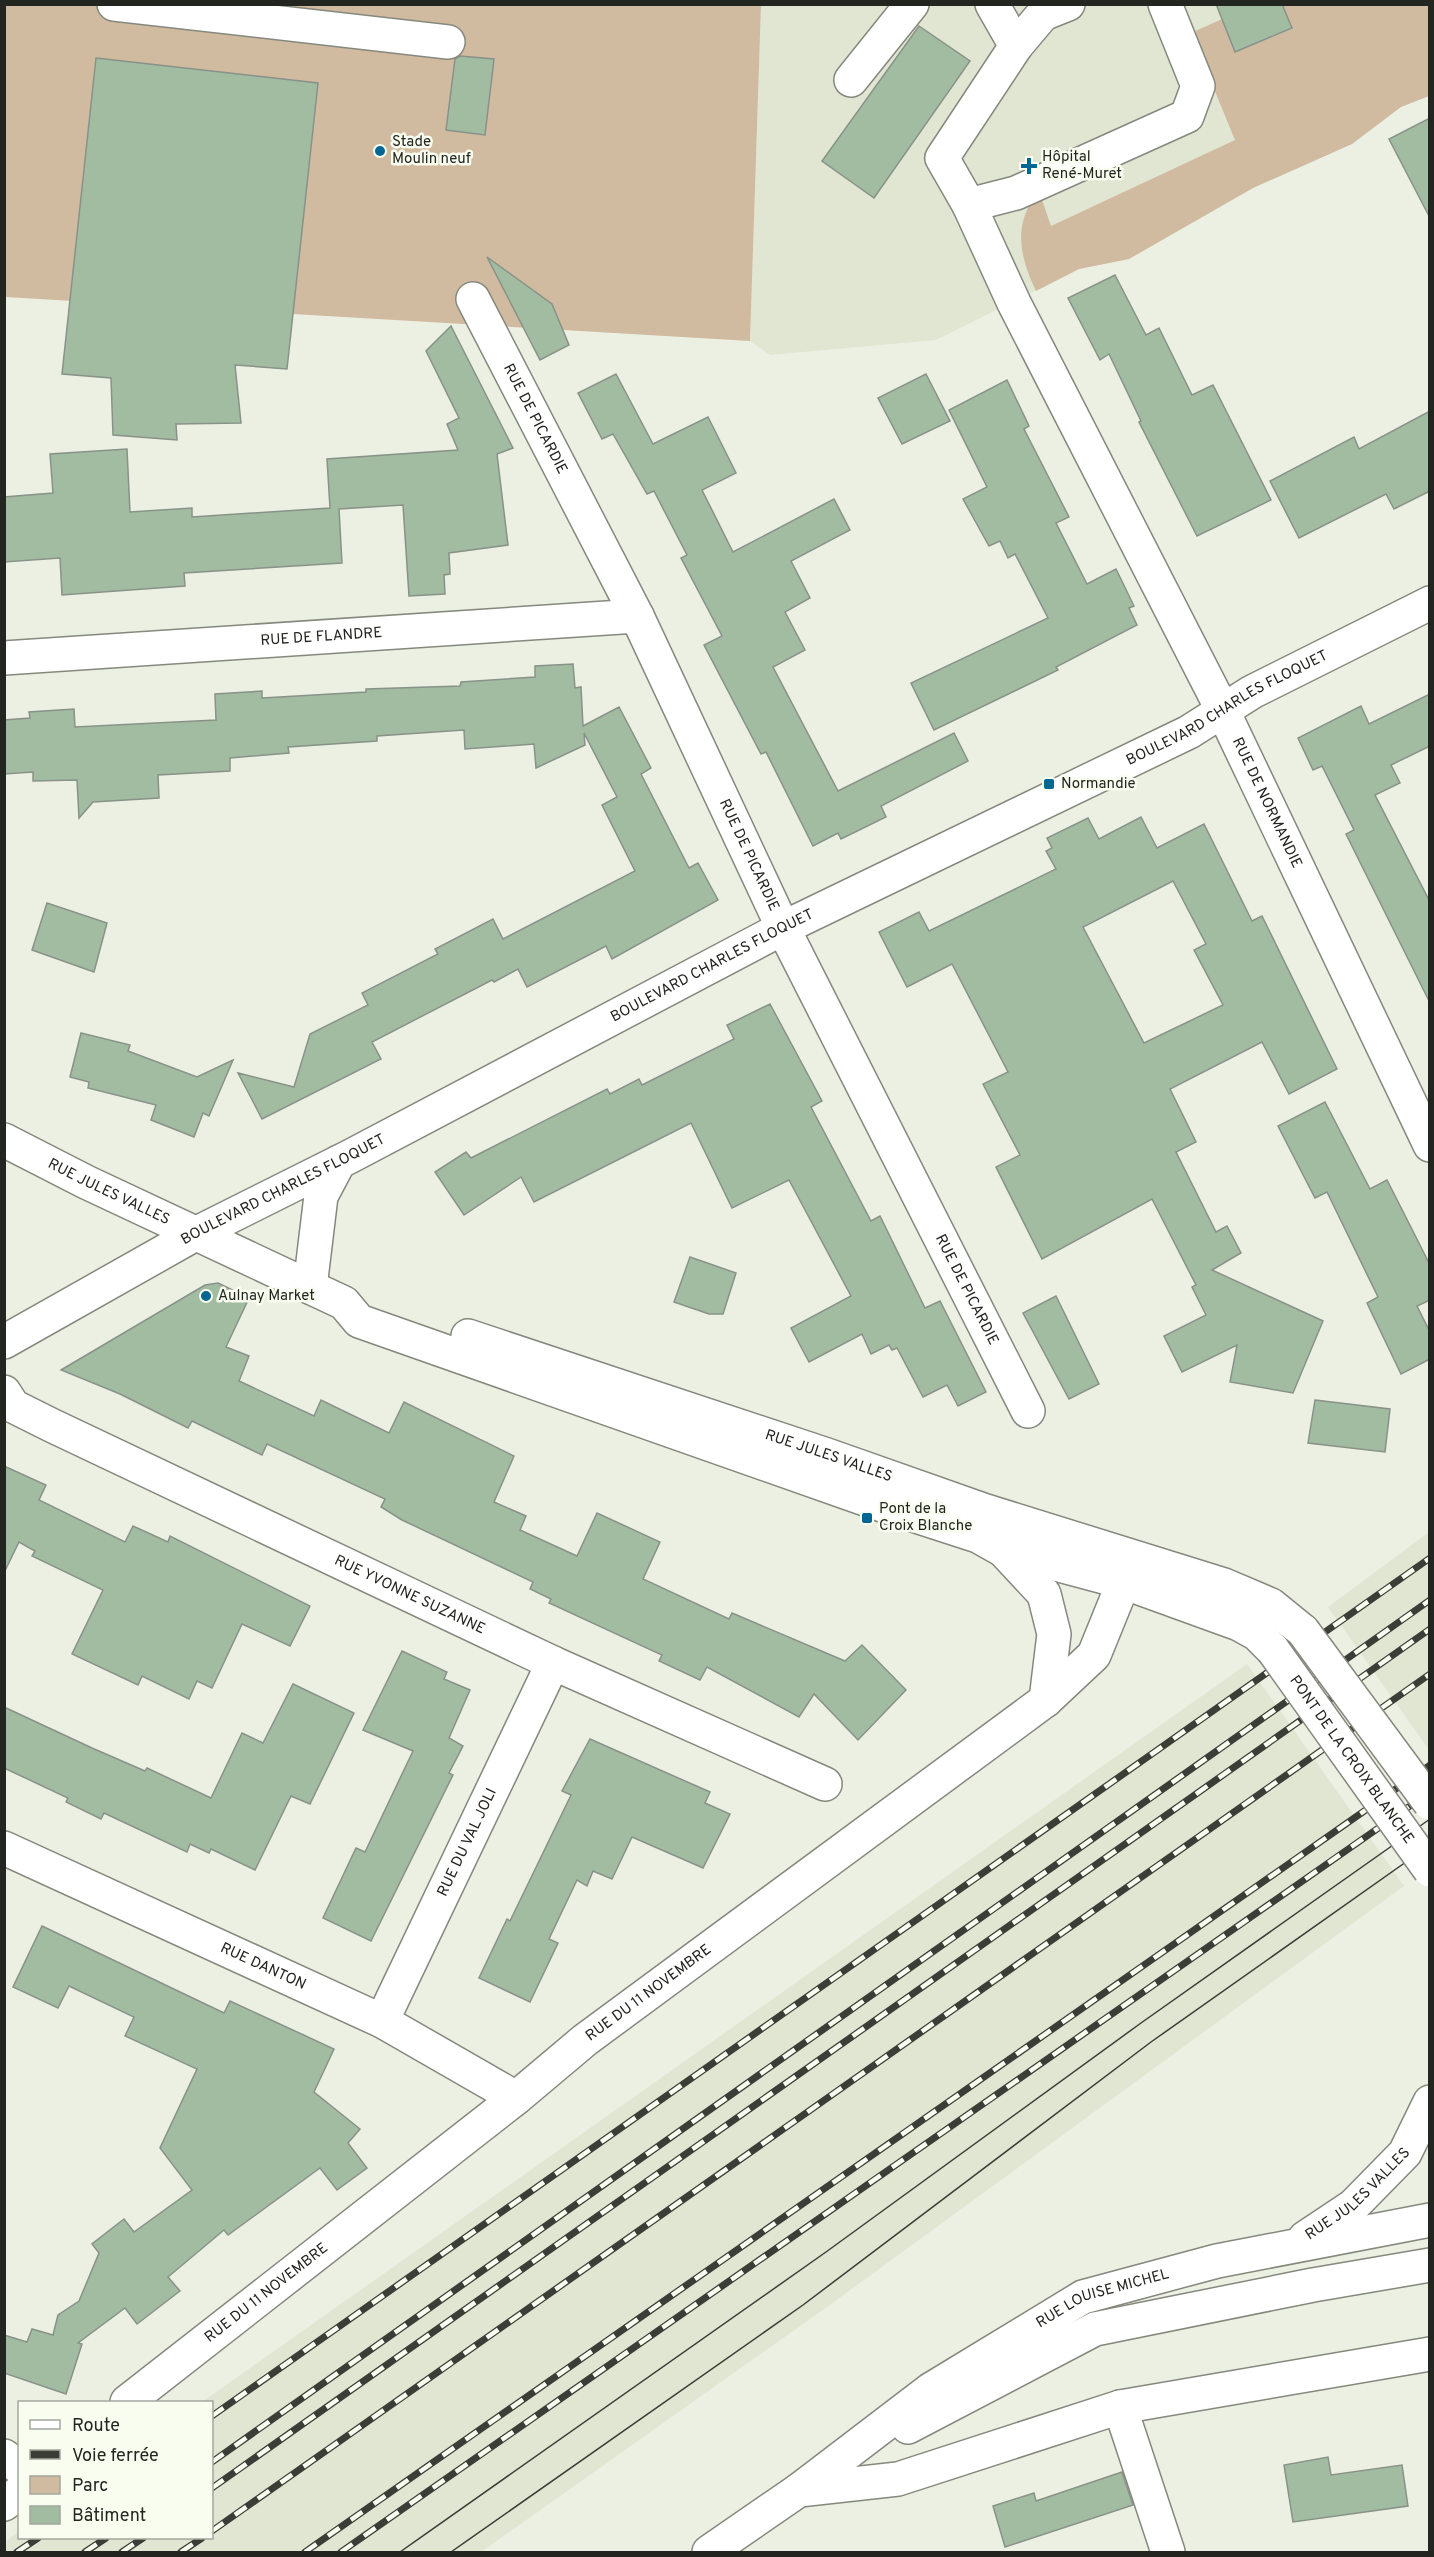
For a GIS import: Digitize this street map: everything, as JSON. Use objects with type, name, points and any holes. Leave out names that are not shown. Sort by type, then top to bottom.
[{"type":"street","points":[[114,4],[448,42]]},
{"type":"street","points":[[851,80],[912,4]]},
{"type":"street","points":[[992,4],[1016,46],[1043,14],[1068,4]]},
{"type":"street","points":[[969,206],[1016,193],[1187,116],[1198,86],[1165,4]]},
{"type":"street","name":"RUE DE NORMANDIE","points":[[1016,46],[942,158],[969,206],[1014,303],[1222,709],[1430,1145]]},
{"type":"street","name":"RUE DE PICARDIE","points":[[473,299],[637,616],[783,928],[1028,1411]]},
{"type":"street","name":"BOULEVARD CHARLES FLOQUET","points":[[4,1342],[197,1233],[339,1162],[783,928],[1189,732],[1222,709],[1430,603]]},
{"type":"street","name":"RUE DE FLANDRE","points":[[4,658],[637,616]]},
{"type":"street","name":"RUE JULES VALLES","points":[[4,1140],[86,1182],[344,1303],[359,1321],[882,1505],[978,1536],[1003,1550],[1249,1594],[1271,1605],[1304,1631],[1430,1803]]},
{"type":"street","points":[[310,1287],[321,1196],[339,1162]]},
{"type":"street","name":"RUE JULES VALLES","points":[[344,1303],[368,1303],[1128,1571],[1239,1624],[1257,1634],[1273,1650]]},
{"type":"street","name":"RUE YVONNE SUZANNE","points":[[4,1392],[13,1406],[51,1425],[553,1663],[825,1784]]},
{"type":"street","points":[[1003,1550],[1044,1594],[1054,1634],[1046,1700]]},
{"type":"street","name":"RUE DU 11 NOVEMBRE","points":[[130,2401],[516,2098],[585,2040],[1046,1700],[1094,1655],[1128,1571]]},
{"type":"street","name":"PONT DE LA CROIX BLANCHE","points":[[1273,1650],[1430,1870]]},
{"type":"street","name":"RUE DU VAL JOLI","points":[[382,2021],[553,1663]]},
{"type":"street","name":"RUE DANTON","points":[[4,1848],[382,2021],[516,2098]]},
{"type":"street","name":"RUE JULES VALLES","points":[[1294,2246],[1353,2206],[1405,2153],[1430,2102]]},
{"type":"street","name":"RUE LOUISE MICHEL","points":[[709,2553],[808,2483],[930,2390],[1083,2297],[1217,2261],[1430,2220]]},
{"type":"street","name":"RUE LOUISE MICHEL","points":[[808,2483],[1095,2329],[1313,2284],[1430,2265]]},
{"type":"street","name":"RUE LOUISE MICHEL","points":[[808,2483],[898,2479],[1120,2407],[1430,2354]]},
{"type":"street","points":[[1120,2407],[1168,2553]]},
{"type":"street","points":[[4,2456],[18,2466]]},
{"type":"street","points":[[4,2504],[18,2494]]},
{"type":"shaded area","name":"Hôpital René-Muret","points":[[761,5],[1429,5],[1429,96],[1401,107],[1352,144],[1253,188],[1129,259],[1079,269],[936,340],[770,355],[750,341]]},
{"type":"shaded area","points":[[1429,1532],[1429,1750],[1328,1607]]},
{"type":"shaded area","points":[[1247,1664],[1404,1886],[827,2307],[481,2552],[5,2552],[5,2542],[18,2532],[18,2539],[213,2539],[213,2401],[203,2401]]},
{"type":"green space","name":"Stade Moulin neuf","points":[[4,5],[761,5],[750,341],[5,297]]},
{"type":"green space","points":[[1282,5],[1429,5],[1429,96],[1401,107],[1352,144],[1253,188],[1129,259],[1079,269],[1036,291],[1027,269],[1021,235],[1026,212],[1032,201],[1041,197],[1051,226],[1235,140],[1191,33],[1222,19],[1236,52],[1292,29]]},
{"type":"building","points":[[1216,4],[1282,4],[1292,28],[1235,52]]},
{"type":"building","points":[[919,26],[970,61],[874,198],[822,161]]},
{"type":"building","points":[[460,56],[494,59],[485,135],[446,130],[455,59]]},
{"type":"building","points":[[96,58],[318,83],[287,369],[235,365],[241,423],[176,424],[177,440],[113,435],[111,378],[62,374]]},
{"type":"building","points":[[1430,118],[1430,218],[1389,139]]},
{"type":"building","points":[[487,257],[552,304],[569,345],[540,360]]},
{"type":"building","points":[[1115,275],[1146,335],[1159,328],[1192,395],[1213,385],[1271,500],[1197,536],[1139,422],[1141,421],[1109,354],[1100,360],[1068,298]]},
{"type":"building","points":[[451,326],[513,448],[497,454],[508,545],[449,553],[450,574],[444,575],[445,594],[409,596],[403,505],[339,509],[342,563],[184,573],[185,586],[62,595],[60,558],[4,562],[4,497],[53,493],[50,454],[127,449],[130,512],[192,508],[192,517],[330,508],[327,459],[458,450],[447,424],[459,418],[426,351]]},
{"type":"building","points":[[616,374],[653,444],[708,417],[736,473],[702,490],[733,552],[834,499],[850,530],[791,561],[810,598],[785,612],[805,650],[773,667],[838,791],[954,733],[968,761],[881,806],[886,817],[841,839],[838,833],[813,846],[766,752],[761,754],[704,645],[722,636],[681,558],[687,555],[654,491],[647,494],[613,434],[602,439],[578,393]]},
{"type":"building","points":[[926,374],[950,421],[902,444],[878,398]]},
{"type":"building","points":[[1007,380],[1029,426],[1024,429],[1069,517],[1056,523],[1087,584],[1116,569],[1134,606],[1129,608],[1137,625],[1056,667],[1058,670],[934,730],[911,683],[1048,618],[1015,554],[1008,558],[1000,541],[989,546],[963,499],[987,487],[949,410]]},
{"type":"building","points":[[1430,411],[1430,491],[1394,509],[1386,494],[1299,538],[1270,481],[1354,437],[1359,449]]},
{"type":"building","points":[[573,664],[575,688],[581,687],[583,726],[619,707],[651,768],[641,774],[689,868],[698,863],[718,900],[612,959],[606,946],[527,987],[518,969],[494,982],[492,980],[372,1042],[381,1059],[262,1119],[238,1073],[294,1087],[310,1034],[368,1005],[362,993],[438,954],[435,949],[493,919],[503,939],[635,871],[602,805],[617,797],[584,733],[585,745],[536,768],[534,744],[465,749],[464,730],[377,736],[377,741],[288,747],[289,753],[230,758],[230,771],[158,775],[159,798],[93,802],[79,818],[77,780],[33,781],[33,772],[4,774],[4,720],[30,718],[29,712],[74,709],[75,727],[216,720],[215,694],[262,691],[262,698],[366,692],[366,689],[460,686],[461,682],[535,677],[535,666]]},
{"type":"building","points":[[1430,694],[1430,746],[1391,765],[1400,783],[1375,795],[1430,902],[1430,1003],[1346,834],[1354,830],[1322,766],[1313,770],[1298,738],[1361,706],[1369,724]]},
{"type":"building","points":[[1141,817],[1157,848],[1204,824],[1252,921],[1262,916],[1337,1069],[1289,1094],[1262,1042],[1170,1089],[1196,1142],[1176,1152],[1216,1232],[1227,1226],[1241,1253],[1212,1270],[1323,1321],[1293,1393],[1230,1382],[1237,1345],[1182,1372],[1164,1336],[1206,1315],[1192,1287],[1196,1285],[1152,1199],[1042,1259],[996,1167],[1020,1155],[983,1084],[1008,1072],[952,964],[907,987],[879,932],[919,912],[929,931],[1056,869],[1046,851],[1052,848],[1047,838],[1088,818],[1099,839]],"holes":[[[1173,881],[1206,944],[1194,950],[1223,1005],[1144,1043],[1083,927]]]},
{"type":"building","points":[[47,903],[107,923],[94,972],[32,950]]},
{"type":"building","points":[[770,1004],[822,1101],[811,1107],[871,1221],[880,1216],[925,1308],[940,1301],[986,1392],[958,1406],[947,1385],[923,1397],[897,1348],[892,1350],[889,1345],[871,1354],[862,1334],[809,1362],[791,1328],[851,1296],[789,1180],[732,1208],[691,1123],[534,1202],[521,1177],[464,1215],[435,1172],[466,1152],[471,1158],[607,1089],[610,1094],[639,1079],[642,1085],[734,1039],[727,1025]]},
{"type":"building","points":[[81,1033],[130,1045],[128,1051],[197,1077],[233,1060],[209,1116],[203,1113],[194,1137],[151,1120],[156,1105],[88,1088],[89,1082],[70,1077]]},
{"type":"building","points":[[1325,1102],[1370,1189],[1387,1180],[1430,1265],[1430,1300],[1417,1306],[1430,1332],[1430,1359],[1401,1374],[1367,1303],[1378,1297],[1327,1192],[1315,1198],[1278,1126]]},
{"type":"building","points":[[690,1257],[736,1273],[723,1314],[709,1314],[674,1302]]},
{"type":"building","points":[[218,1283],[249,1298],[226,1347],[249,1356],[239,1381],[314,1416],[321,1400],[389,1433],[404,1402],[514,1456],[494,1502],[526,1516],[520,1530],[577,1556],[597,1513],[660,1542],[643,1579],[729,1619],[732,1613],[845,1661],[862,1645],[906,1690],[858,1740],[814,1694],[799,1717],[707,1667],[700,1680],[659,1661],[662,1655],[549,1603],[551,1599],[530,1589],[533,1582],[402,1520],[381,1507],[385,1499],[267,1444],[262,1455],[192,1421],[188,1428],[120,1394],[61,1370],[205,1285]]},
{"type":"building","points":[[1056,1296],[1099,1384],[1069,1399],[1023,1313]]},
{"type":"building","points":[[1315,1400],[1390,1409],[1385,1452],[1308,1443]]},
{"type":"building","points":[[4,1466],[46,1485],[39,1500],[125,1542],[133,1526],[168,1542],[170,1536],[310,1606],[290,1646],[242,1624],[212,1688],[197,1681],[189,1699],[142,1676],[138,1685],[72,1654],[103,1590],[32,1556],[35,1551],[19,1542],[4,1573]]},
{"type":"building","points":[[402,1651],[447,1672],[444,1679],[470,1690],[449,1738],[463,1746],[449,1773],[453,1775],[371,1941],[323,1918],[356,1848],[365,1852],[413,1751],[363,1730]]},
{"type":"building","points":[[293,1684],[354,1713],[310,1804],[291,1796],[255,1870],[211,1849],[209,1853],[190,1844],[187,1852],[104,1813],[101,1819],[66,1802],[68,1798],[4,1768],[4,1707],[92,1748],[145,1771],[147,1768],[211,1798],[242,1733],[263,1743]]},
{"type":"building","points":[[590,1739],[710,1792],[705,1803],[730,1814],[703,1868],[632,1837],[612,1879],[593,1871],[587,1886],[577,1880],[549,1939],[558,1943],[530,2002],[479,1978],[507,1919],[510,1921],[571,1795],[562,1791]]},
{"type":"building","points":[[42,1926],[224,2013],[230,2001],[334,2049],[314,2092],[360,2129],[348,2143],[367,2168],[337,2190],[320,2168],[228,2235],[224,2230],[168,2277],[180,2291],[137,2324],[125,2308],[78,2343],[82,2344],[66,2394],[4,2373],[4,2335],[27,2342],[32,2329],[53,2335],[58,2315],[79,2301],[99,2253],[92,2244],[124,2219],[134,2232],[192,2190],[160,2148],[197,2069],[125,2036],[134,2017],[69,1986],[58,2008],[13,1987]]},
{"type":"building","points":[[1328,2457],[1331,2475],[1402,2465],[1408,2506],[1293,2522],[1284,2465]]},
{"type":"building","points":[[1122,2472],[1133,2505],[1005,2547],[993,2506],[1034,2493],[1036,2501]]},
{"type":"tram line","points":[[400,2552],[826,2252],[1141,2023],[1430,1819]]},
{"type":"tram line","points":[[451,2552],[803,2305],[1151,2042],[1430,1845]]},
{"type":"railway","points":[[213,2415],[1430,1558]]},
{"type":"railway","points":[[213,2461],[1430,1600]]},
{"type":"railway","points":[[213,2487],[1430,1629]]},
{"type":"railway","points":[[213,2530],[1430,1674]]},
{"type":"railway","points":[[305,2552],[1430,1765]]},
{"type":"railway","points":[[341,2552],[1430,1792]]},
{"type":"railway","points":[[17,2552],[36,2539]]},
{"type":"railway","points":[[85,2552],[104,2539]]},
{"type":"railway","points":[[122,2552],[142,2539]]},
{"type":"railway","points":[[181,2552],[200,2539]]},
{"type":"place","name":"Stade Moulin neuf","points":[[380,151]]},
{"type":"place","name":"Hôpital René-Muret","points":[[1029,166]]},
{"type":"place","name":"Normandie","points":[[1049,784]]},
{"type":"place","name":"Aulnay Market","points":[[206,1296]]},
{"type":"place","name":"Pont de la Croix Blanche","points":[[867,1518]]}]
